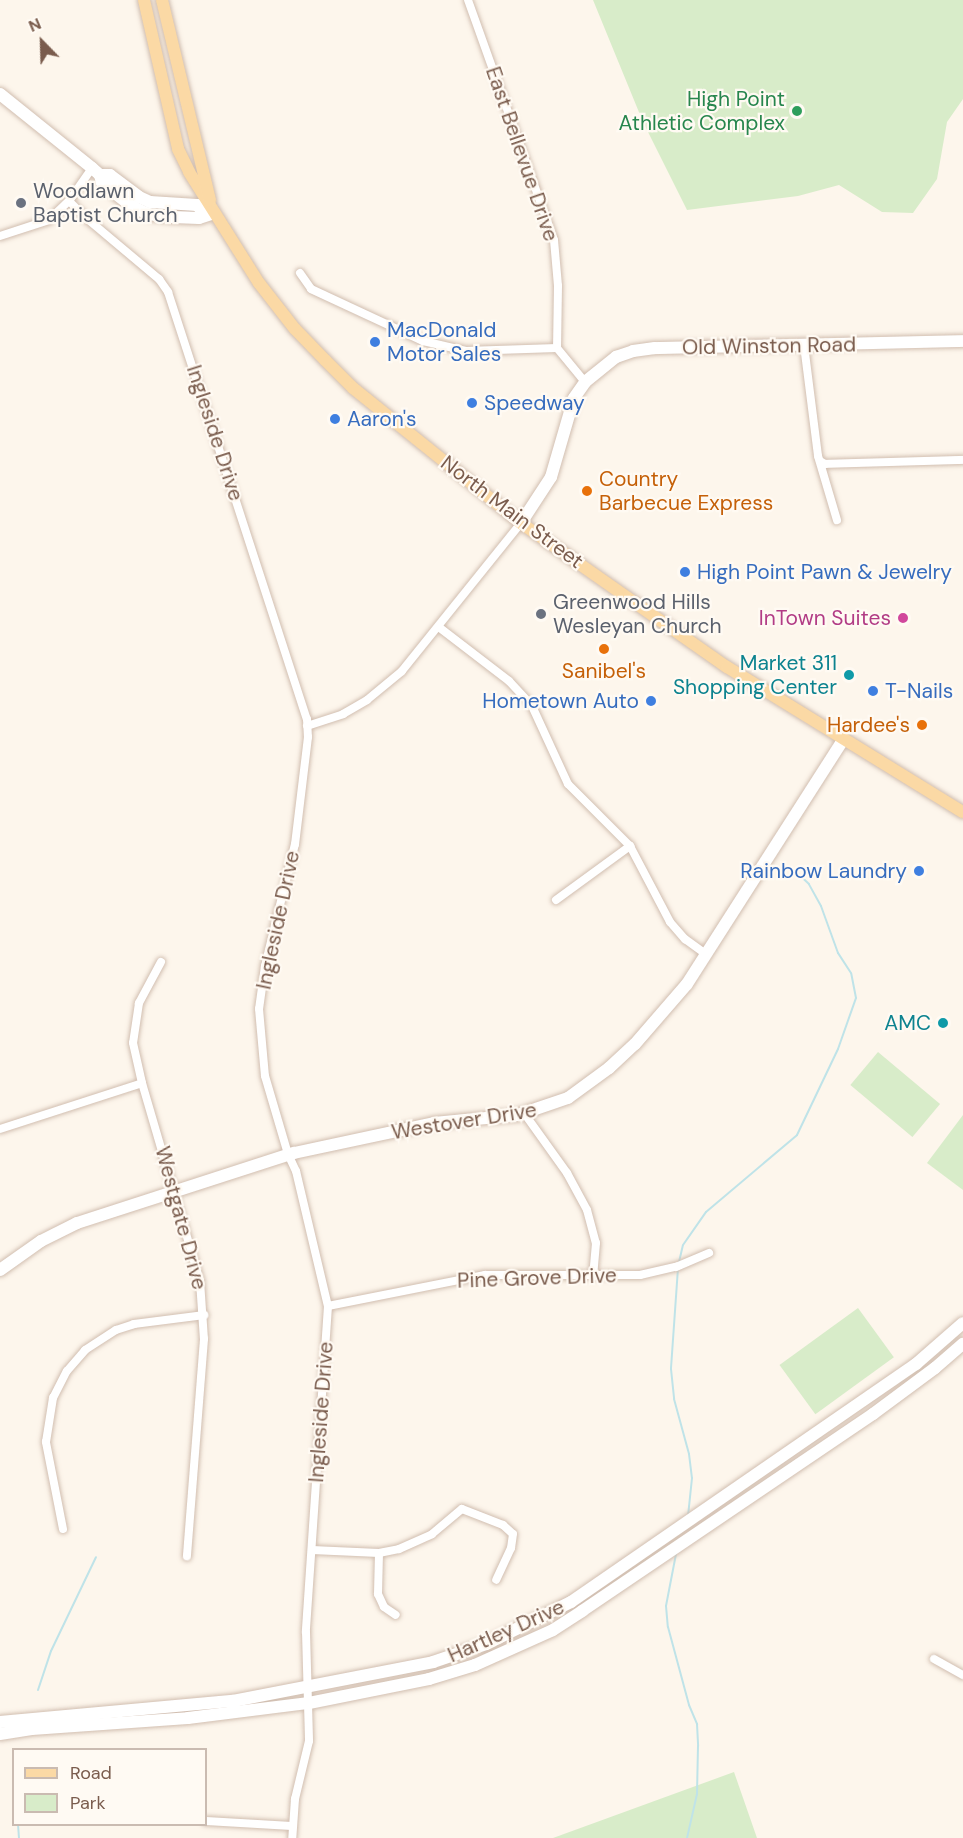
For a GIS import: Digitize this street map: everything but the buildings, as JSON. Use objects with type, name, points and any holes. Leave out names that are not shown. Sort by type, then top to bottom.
[{"type":"main road","name":"North Main Street","points":[[144,0],[178,149],[209,213],[295,329],[353,388],[521,523],[727,667],[963,812]]},
{"type":"main road","points":[[162,0],[209,213]]},
{"type":"street","name":"East Bellevue Drive","points":[[468,0],[554,240],[558,286],[557,348]]},
{"type":"street","points":[[0,94],[96,172],[102,183],[133,207],[148,214],[199,218],[209,213]]},
{"type":"street","points":[[0,236],[49,220],[96,172]]},
{"type":"street","name":"Ingleside Drive","points":[[69,201],[159,279],[168,292],[291,663],[304,704],[307,726],[295,844],[264,966],[259,1009],[266,1076],[288,1154],[296,1171],[328,1306],[306,1632],[309,1741],[295,1800],[292,1838]]},
{"type":"street","points":[[300,273],[311,289],[423,341],[466,351],[557,348],[585,382]]},
{"type":"street","name":"Old Winston Road","points":[[521,523],[531,512],[551,477],[568,411],[585,382],[616,357],[633,351],[655,348],[963,341]]},
{"type":"street","points":[[804,345],[820,461],[837,520]]},
{"type":"street","points":[[820,461],[825,465],[963,460]]},
{"type":"street","points":[[307,726],[343,714],[387,685],[418,655],[521,523]]},
{"type":"street","points":[[440,628],[490,665],[524,697],[539,720],[568,784],[630,846],[670,922],[685,939],[706,954]]},
{"type":"street","name":"Westover Drive","points":[[0,1270],[41,1240],[77,1223],[288,1154],[434,1123],[524,1113],[568,1098],[609,1068],[665,1011],[706,954],[843,740]]},
{"type":"street","points":[[556,900],[630,846]]},
{"type":"street","name":"Westgate Drive","points":[[161,962],[139,1003],[134,1043],[142,1083],[200,1281],[204,1315],[187,1556]]},
{"type":"street","points":[[0,1129],[142,1083]]},
{"type":"street","points":[[524,1113],[567,1173],[587,1210],[596,1243],[593,1276]]},
{"type":"street","name":"Pine Grove Drive","points":[[328,1306],[485,1275],[651,1274],[676,1267],[709,1253]]},
{"type":"street","points":[[63,1529],[46,1442],[53,1398],[68,1371],[85,1350],[116,1330],[134,1324],[204,1315]]},
{"type":"street","name":"Hartley Drive","points":[[0,1722],[233,1701],[433,1662],[486,1644],[571,1602],[916,1364],[963,1323]]},
{"type":"street","name":"Hartley Drive","points":[[0,1734],[32,1729],[189,1718],[309,1704],[429,1678],[475,1665],[553,1630],[873,1414],[963,1344]]},
{"type":"street","points":[[312,1550],[379,1552],[410,1546],[432,1534],[462,1509],[503,1525],[513,1534],[511,1548],[496,1580]]},
{"type":"street","points":[[379,1552],[378,1594],[384,1607],[396,1615]]},
{"type":"street","points":[[934,1659],[963,1675]]},
{"type":"street","points":[[207,1821],[292,1826]]},
{"type":"green space","name":"High Point Athletic Complex","points":[[593,0],[963,0],[963,99],[947,122],[937,179],[913,213],[882,212],[839,185],[798,196],[687,210],[643,122]]},
{"type":"green space","points":[[878,1052],[940,1104],[912,1137],[850,1085]]},
{"type":"green space","points":[[963,1115],[963,1190],[927,1163]]},
{"type":"green space","points":[[858,1308],[894,1357],[815,1414],[780,1365]]},
{"type":"green space","points":[[734,1772],[757,1838],[553,1838]]},
{"type":"waterway","points":[[679,1262],[683,1245],[706,1212],[797,1135],[838,1049],[856,998],[851,973],[838,953],[821,906],[809,884],[790,866]]},
{"type":"waterway","points":[[678,1268],[671,1369],[674,1399],[689,1454],[692,1478],[688,1514]]},
{"type":"waterway","points":[[676,1554],[666,1606],[668,1627],[689,1705],[697,1724],[698,1746],[697,1794],[687,1838]]},
{"type":"waterway","points":[[38,1690],[51,1651],[96,1557]]},
{"type":"waterway","points":[[18,1826],[19,1838]]},
{"type":"place","name":"High Point Athletic Complex","points":[[797,111]]},
{"type":"place","name":"Woodlawn Baptist Church","points":[[21,203]]},
{"type":"place","name":"MacDonald Motor Sales","points":[[375,342]]},
{"type":"place","name":"Speedway","points":[[472,403]]},
{"type":"place","name":"Aaron's","points":[[335,419]]},
{"type":"place","name":"Country Barbecue Express","points":[[587,491]]},
{"type":"place","name":"High Point Pawn & Jewelry","points":[[685,572]]},
{"type":"place","name":"Greenwood Hills Wesleyan Church","points":[[541,614]]},
{"type":"place","name":"InTown Suites","points":[[903,618]]},
{"type":"place","name":"Sanibel's","points":[[604,649]]},
{"type":"place","name":"Market 311 Shopping Center","points":[[849,675]]},
{"type":"place","name":"T-Nails","points":[[873,691]]},
{"type":"place","name":"Hometown Auto","points":[[651,701]]},
{"type":"place","name":"Hardee's","points":[[922,725]]},
{"type":"place","name":"Rainbow Laundry","points":[[919,871]]},
{"type":"place","name":"AMC","points":[[943,1023]]}]
